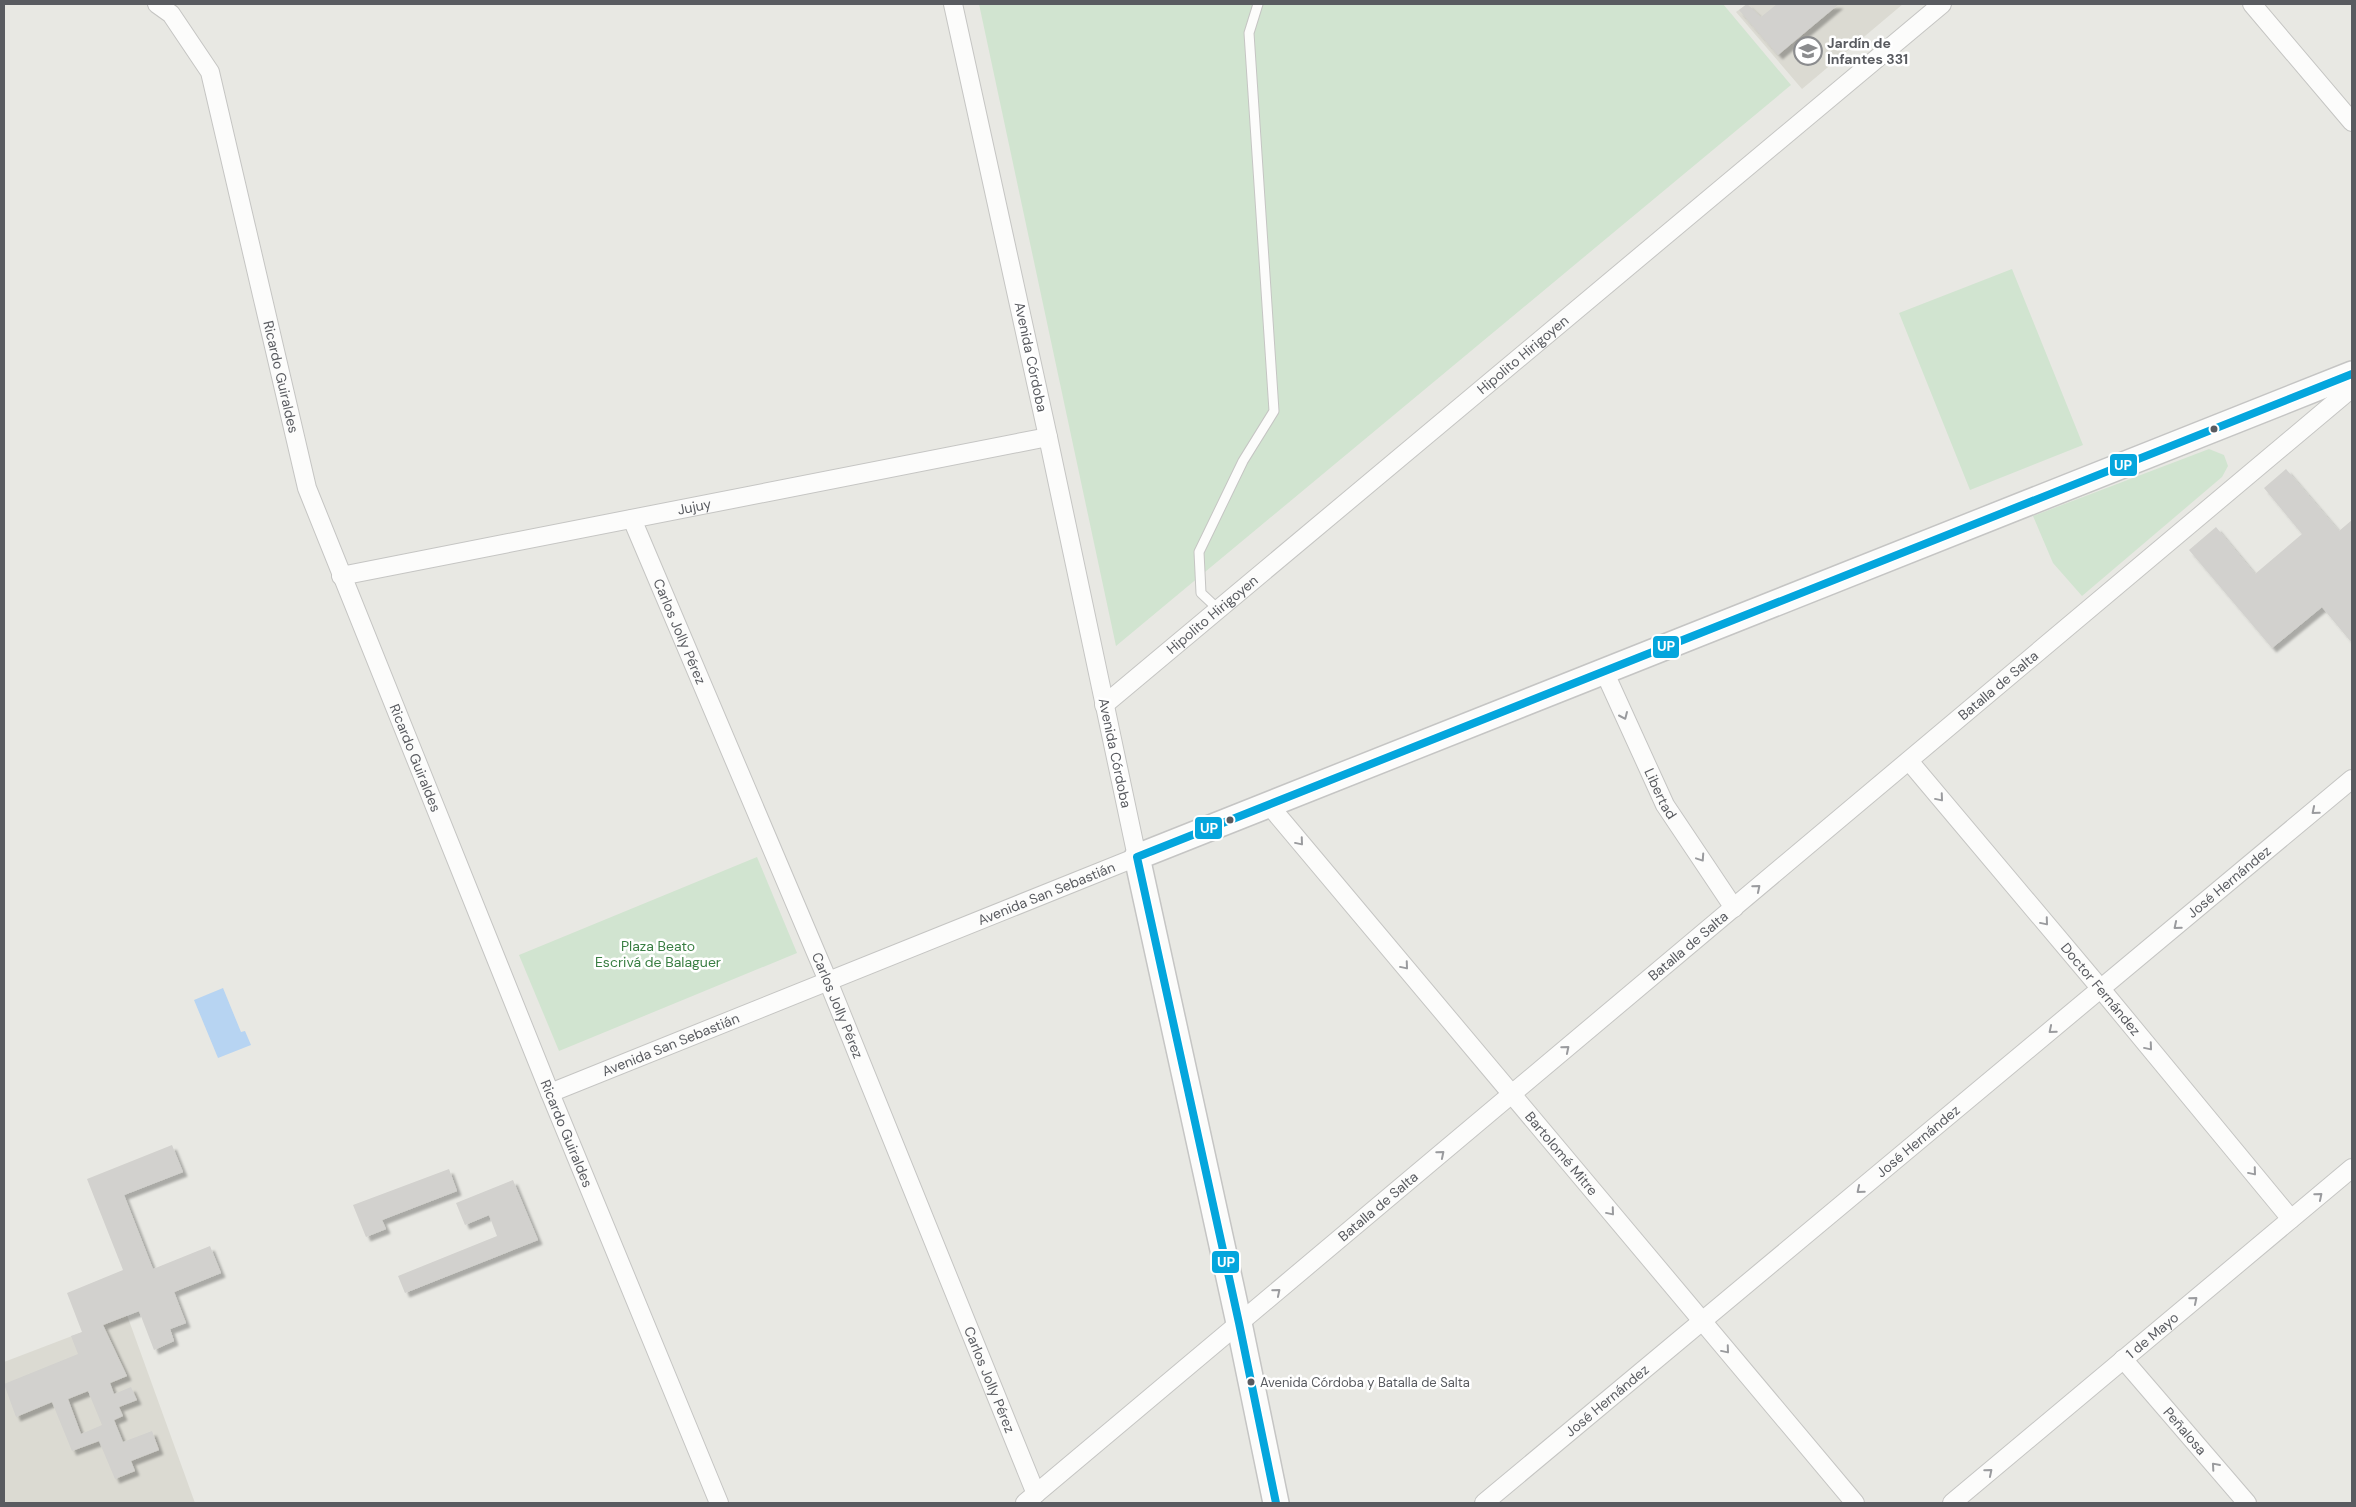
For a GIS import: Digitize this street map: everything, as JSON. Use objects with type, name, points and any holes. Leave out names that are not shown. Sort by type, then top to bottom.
[{"type":"street","name":"Ricardo Guiraldes","points":[[157,4],[171,14],[210,72],[307,488],[550,1093],[720,1503]]},
{"type":"street","name":"Avenida Córdoba","points":[[953,4],[1137,857],[1240,1323],[1276,1503]]},
{"type":"street","name":"Hipolito Hirigoyen","points":[[1104,705],[1942,4]]},
{"type":"street","points":[[2252,4],[2352,122]]},
{"type":"street","name":"Avenida San Sebastián","points":[[550,1093],[1137,857],[2352,374]]},
{"type":"street","name":"Batalla de Salta","points":[[1031,1499],[2352,388]]},
{"type":"street","name":"Jujuy","points":[[341,576],[1048,438]]},
{"type":"street","name":"Carlos Jolly Pérez","points":[[632,519],[828,981],[1031,1499]]},
{"type":"street","name":"Libertad","points":[[1604,671],[1665,804],[1734,908]]},
{"type":"street","name":"Doctor Fernández","points":[[1909,761],[2291,1219]]},
{"type":"street","name":"José Hernández","points":[[1484,1503],[2352,779]]},
{"type":"street","name":"Bartolomé Mitre","points":[[1269,805],[1855,1503]]},
{"type":"street","name":"1 de Mayo","points":[[1952,1503],[2352,1168]]},
{"type":"street","name":"Peñalosa","points":[[2123,1359],[2247,1503]]},
{"type":"lane","points":[[1218,609],[1200,593],[1199,552],[1243,461],[1274,412],[1249,34],[1258,4]]},
{"type":"shaded area","name":"Jardín de Infantes 331","points":[[1747,4],[1903,4],[1802,89],[1736,12]]},
{"type":"shaded area","points":[[127,1315],[195,1503],[4,1503],[4,1362]]},
{"type":"green space","points":[[979,4],[1723,4],[1791,85],[1116,646]]},
{"type":"green space","points":[[2012,269],[2083,445],[1970,490],[1899,313]]},
{"type":"green space","points":[[2209,449],[2224,455],[2228,466],[2222,477],[2082,596],[2053,563],[2033,516]]},
{"type":"green space","name":"Plaza Beato Escrivá de Balaguer","points":[[757,857],[797,953],[559,1051],[519,955]]},
{"type":"water","points":[[223,988],[241,1032],[245,1031],[251,1045],[218,1058],[194,1000]]},
{"type":"building","points":[[1747,4],[1761,17],[1777,4],[1839,4],[1778,55],[1739,10]]},
{"type":"building","points":[[2286,469],[2339,531],[2352,520],[2352,643],[2322,607],[2272,648],[2189,550],[2216,527],[2255,574],[2302,534],[2264,488]]},
{"type":"building","points":[[172,1145],[183,1172],[124,1195],[153,1269],[210,1246],[221,1273],[174,1292],[186,1323],[170,1329],[174,1341],[154,1350],[139,1311],[103,1325],[127,1376],[110,1383],[114,1394],[131,1387],[137,1400],[119,1407],[123,1416],[114,1420],[123,1442],[152,1431],[159,1450],[131,1461],[135,1471],[115,1479],[99,1441],[72,1451],[52,1402],[16,1417],[4,1384],[78,1354],[71,1336],[82,1332],[67,1293],[123,1270],[87,1179]],"holes":[[[88,1391],[102,1425],[81,1434],[68,1399]]]},
{"type":"building","points":[[449,1169],[457,1191],[382,1220],[386,1229],[366,1237],[353,1205]]},
{"type":"building","points":[[513,1180],[538,1240],[405,1293],[398,1276],[497,1236],[489,1215],[465,1225],[456,1203]]},
{"type":"transit line","name":"UP","points":[[1276,1503],[1239,1323],[1137,857],[2352,374]]},
{"type":"place","name":"Jardín de Infantes 331","points":[[1808,51]]},
{"type":"place","name":"Avenida Córdoba y Batalla de Salta","points":[[1251,1382]]}]
